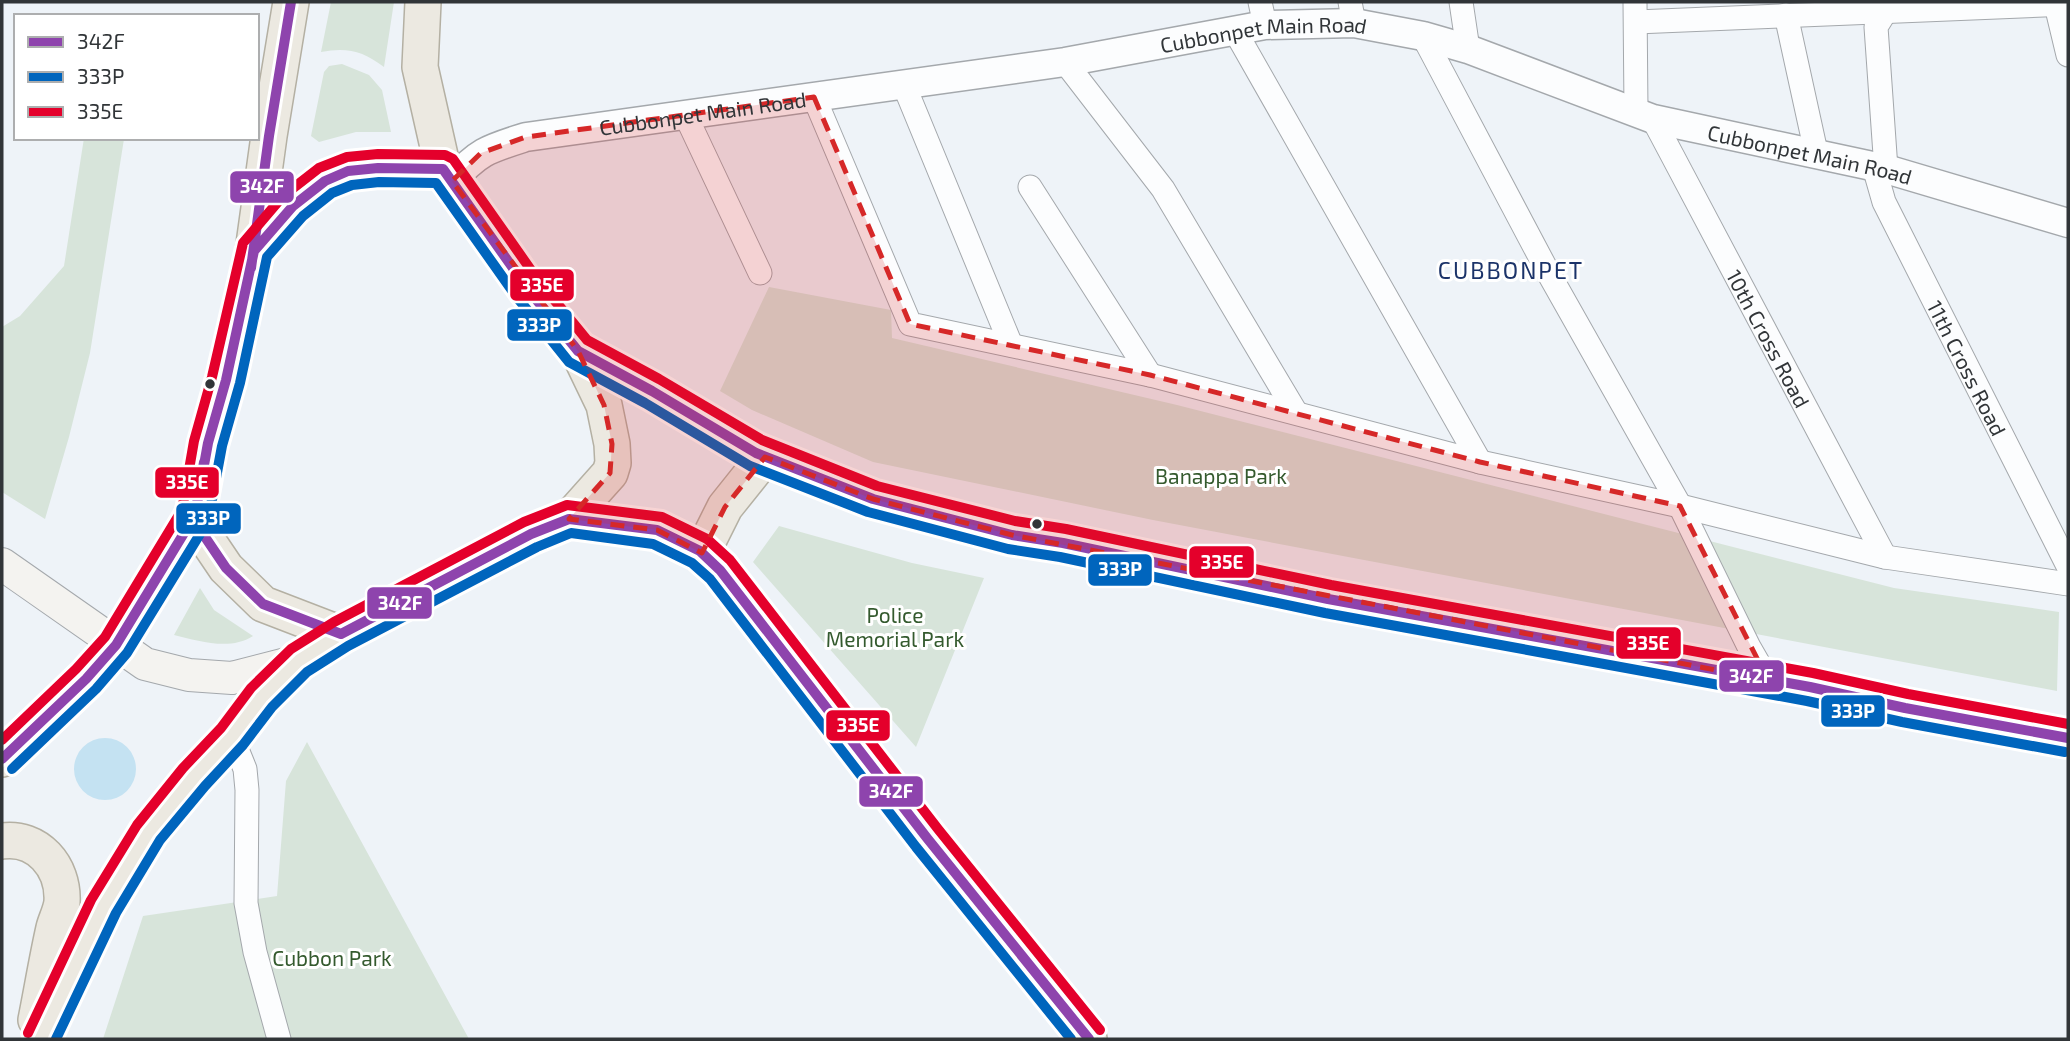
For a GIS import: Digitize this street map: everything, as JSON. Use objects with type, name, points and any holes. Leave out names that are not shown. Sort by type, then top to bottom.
[{"type":"main road","points":[[2,759],[86,680],[117,645],[195,515],[208,443],[226,380],[254,251],[291,2]]},
{"type":"main road","points":[[41,1039],[104,906],[142,843],[194,777],[232,737],[261,698],[298,661],[341,634],[531,534],[569,519],[610,473],[613,463],[612,444],[604,405],[578,351],[527,288],[447,175],[420,67],[423,2]]},
{"type":"main road","points":[[254,251],[293,206],[325,181],[348,171],[378,168],[447,175]]},
{"type":"main road","points":[[578,351],[765,457],[873,499],[1012,535],[1346,603],[1810,687],[1905,708],[2068,738]]},
{"type":"main road","points":[[702,553],[726,507],[765,457]]},
{"type":"main road","points":[[195,515],[203,534],[226,568],[263,604],[341,634]]},
{"type":"main road","points":[[569,519],[657,530],[702,553],[720,570],[927,838],[1089,1039]]},
{"type":"main road","points":[[2,564],[145,664],[189,675],[232,678],[298,661]]},
{"type":"main road","points":[[2,841],[17,839],[36,847],[47,856],[58,880],[62,902],[33,1039]]},
{"type":"street","points":[[1461,2],[1468,49]]},
{"type":"street","points":[[1644,115],[1635,12],[1786,15],[1886,7],[2062,4],[2068,55]]},
{"type":"street","name":"11th Cross Road","points":[[1886,7],[1876,26],[1880,168],[1884,202],[2068,566]]},
{"type":"street","name":"Cubbonpet Main Road","points":[[447,175],[481,153],[526,137],[1065,62],[1235,31],[1262,13],[1352,12],[1468,49],[1644,115],[1880,168],[2068,223]]},
{"type":"street","points":[[1786,15],[1816,152]]},
{"type":"street","points":[[1235,31],[1480,462]]},
{"type":"street","points":[[1423,36],[1549,274],[1680,506],[1768,680]]},
{"type":"street","points":[[1065,62],[1163,189],[1295,411]]},
{"type":"street","points":[[904,85],[1010,345]]},
{"type":"street","points":[[814,97],[910,324],[1150,374],[1480,462],[1680,506],[1885,557],[2068,584]]},
{"type":"street","points":[[685,114],[760,273]]},
{"type":"street","name":"10th Cross Road","points":[[1644,115],[1885,557]]},
{"type":"street","points":[[1030,187],[1150,374]]},
{"type":"street","points":[[232,737],[245,769],[247,790],[246,903],[255,952],[279,1039]]},
{"type":"highlighted area","points":[[814,97],[910,324],[1150,375],[1480,462],[1680,506],[1768,680],[1012,535],[873,499],[765,457],[725,507],[702,553],[657,530],[569,519],[610,473],[612,444],[604,405],[578,351],[452,181],[481,153],[526,137]]},
{"type":"green space","points":[[331,2],[394,2],[384,67],[369,57],[354,52],[321,52]]},
{"type":"green space","points":[[342,64],[369,75],[382,90],[391,132],[356,132],[319,142],[311,136],[324,72],[329,66]]},
{"type":"green space","points":[[84,140],[124,140],[90,353],[45,519],[2,492],[2,327],[20,316],[64,266]]},
{"type":"green space","name":"Banappa Park","points":[[769,287],[891,310],[892,338],[1177,405],[1894,588],[2059,612],[2057,691],[1153,520],[873,462],[752,410],[720,391]]},
{"type":"green space","name":"Police Memorial Park","points":[[779,526],[912,563],[984,578],[916,747],[753,562]]},
{"type":"green space","points":[[200,588],[214,610],[253,636],[244,641],[224,644],[174,635]]},
{"type":"green space","name":"Cubbon Park","points":[[307,742],[469,1039],[103,1039],[143,916],[277,896],[286,781]]},
{"type":"water","points":[[105,738],[117,740],[127,747],[134,757],[134,781],[127,791],[117,798],[105,800],[93,798],[83,791],[76,781],[74,769],[76,757],[83,747],[93,740]]},
{"type":"transit line","name":"342F","points":[[251,268],[291,2]]},
{"type":"transit line","name":"335E","points":[[2,740],[76,669],[105,637],[182,510],[194,441],[243,243],[283,196],[319,168],[347,157],[378,154],[445,155],[453,159],[538,280],[587,340],[762,440],[877,486],[1015,521],[1066,529],[1331,585],[1813,673],[2068,724]]},
{"type":"transit line","name":"342F","points":[[2,759],[86,679],[116,645],[195,515],[208,443],[226,380],[254,251],[293,206],[325,181],[348,171],[378,168],[443,169],[527,288],[578,351],[756,453],[873,499],[1012,535],[1063,543],[1328,599],[1810,687],[1905,708],[2068,738]]},
{"type":"transit line","name":"333P","points":[[12,769],[96,689],[127,653],[208,521],[222,446],[240,383],[267,257],[303,216],[332,193],[352,185],[379,182],[436,183],[516,296],[569,362],[645,403],[750,466],[868,512],[1008,549],[1060,557],[1325,613],[1807,701],[1902,722],[2065,752]]},
{"type":"transit line","name":"342F","points":[[204,462],[195,515],[203,534],[226,568],[263,604],[341,634],[531,534],[569,519],[657,530],[700,551],[720,570],[927,838],[1089,1039]]},
{"type":"transit line","name":"335E","points":[[28,1033],[91,900],[137,825],[183,768],[221,728],[251,688],[291,649],[334,622],[524,522],[567,505],[662,517],[707,539],[730,560],[938,829],[1100,1030]]},
{"type":"transit line","name":"333P","points":[[56,1039],[116,913],[160,840],[243,745],[272,707],[307,672],[348,646],[537,547],[571,533],[653,544],[692,563],[710,579],[916,847],[1071,1039]]},
{"type":"district","name":"CUBBONPET","points":[[1511,270]]}]
